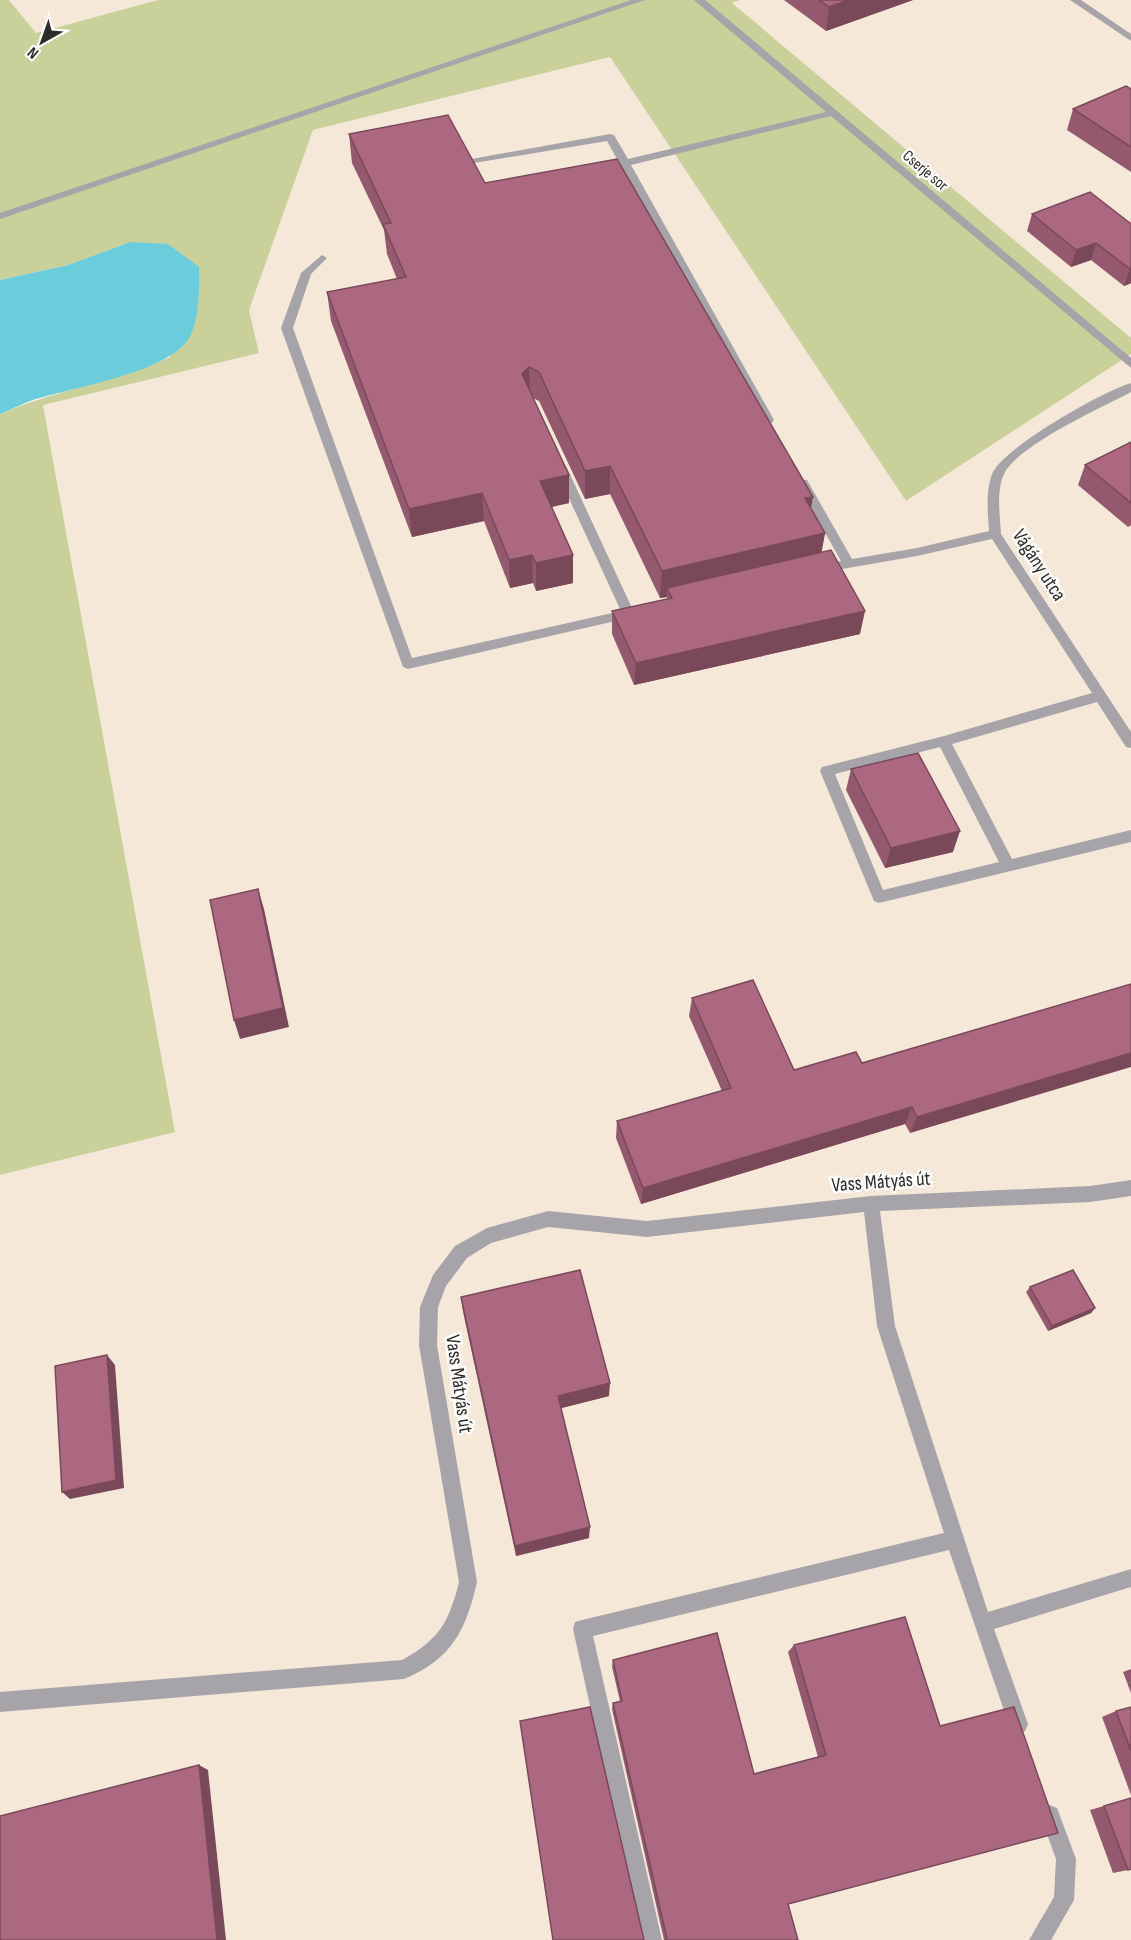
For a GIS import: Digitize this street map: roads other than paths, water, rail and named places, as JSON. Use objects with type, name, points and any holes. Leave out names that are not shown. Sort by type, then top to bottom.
[{"type":"street","points":[[0,216],[640,0]]},
{"type":"street","name":"Cserje sor","points":[[699,0],[1131,364]]},
{"type":"street","points":[[1075,0],[1131,38]]},
{"type":"street","points":[[625,163],[833,113]]},
{"type":"street","points":[[466,163],[610,137],[774,429]]},
{"type":"street","points":[[322,258],[306,273],[287,328],[408,664],[634,612],[555,455]]},
{"type":"street","name":"Vágány utca","points":[[1131,387],[1023,448],[1000,470],[993,497],[995,534],[1131,743]]},
{"type":"street","points":[[796,470],[848,562]]},
{"type":"street","points":[[801,573],[848,562],[917,552],[995,534]]},
{"type":"street","points":[[1099,696],[944,741],[827,771],[879,897],[1131,836]]},
{"type":"street","points":[[944,741],[1008,866]]},
{"type":"street","name":"Vass Mátyás út","points":[[0,1702],[404,1669],[433,1655],[450,1635],[462,1610],[468,1582],[428,1345],[429,1306],[439,1281],[461,1252],[487,1236],[548,1219],[646,1229],[871,1204],[1090,1194],[1131,1188]]},
{"type":"street","points":[[871,1204],[886,1326],[982,1623],[1026,1747]]},
{"type":"street","points":[[652,1940],[582,1629],[955,1539]]},
{"type":"street","points":[[982,1623],[1131,1578]]},
{"type":"street","points":[[1039,1940],[1064,1900],[1066,1859],[1046,1803]]},
{"type":"water","points":[[130,242],[168,244],[199,267],[197,311],[190,336],[180,349],[163,360],[118,378],[30,401],[0,414],[0,280],[68,265]]}]
